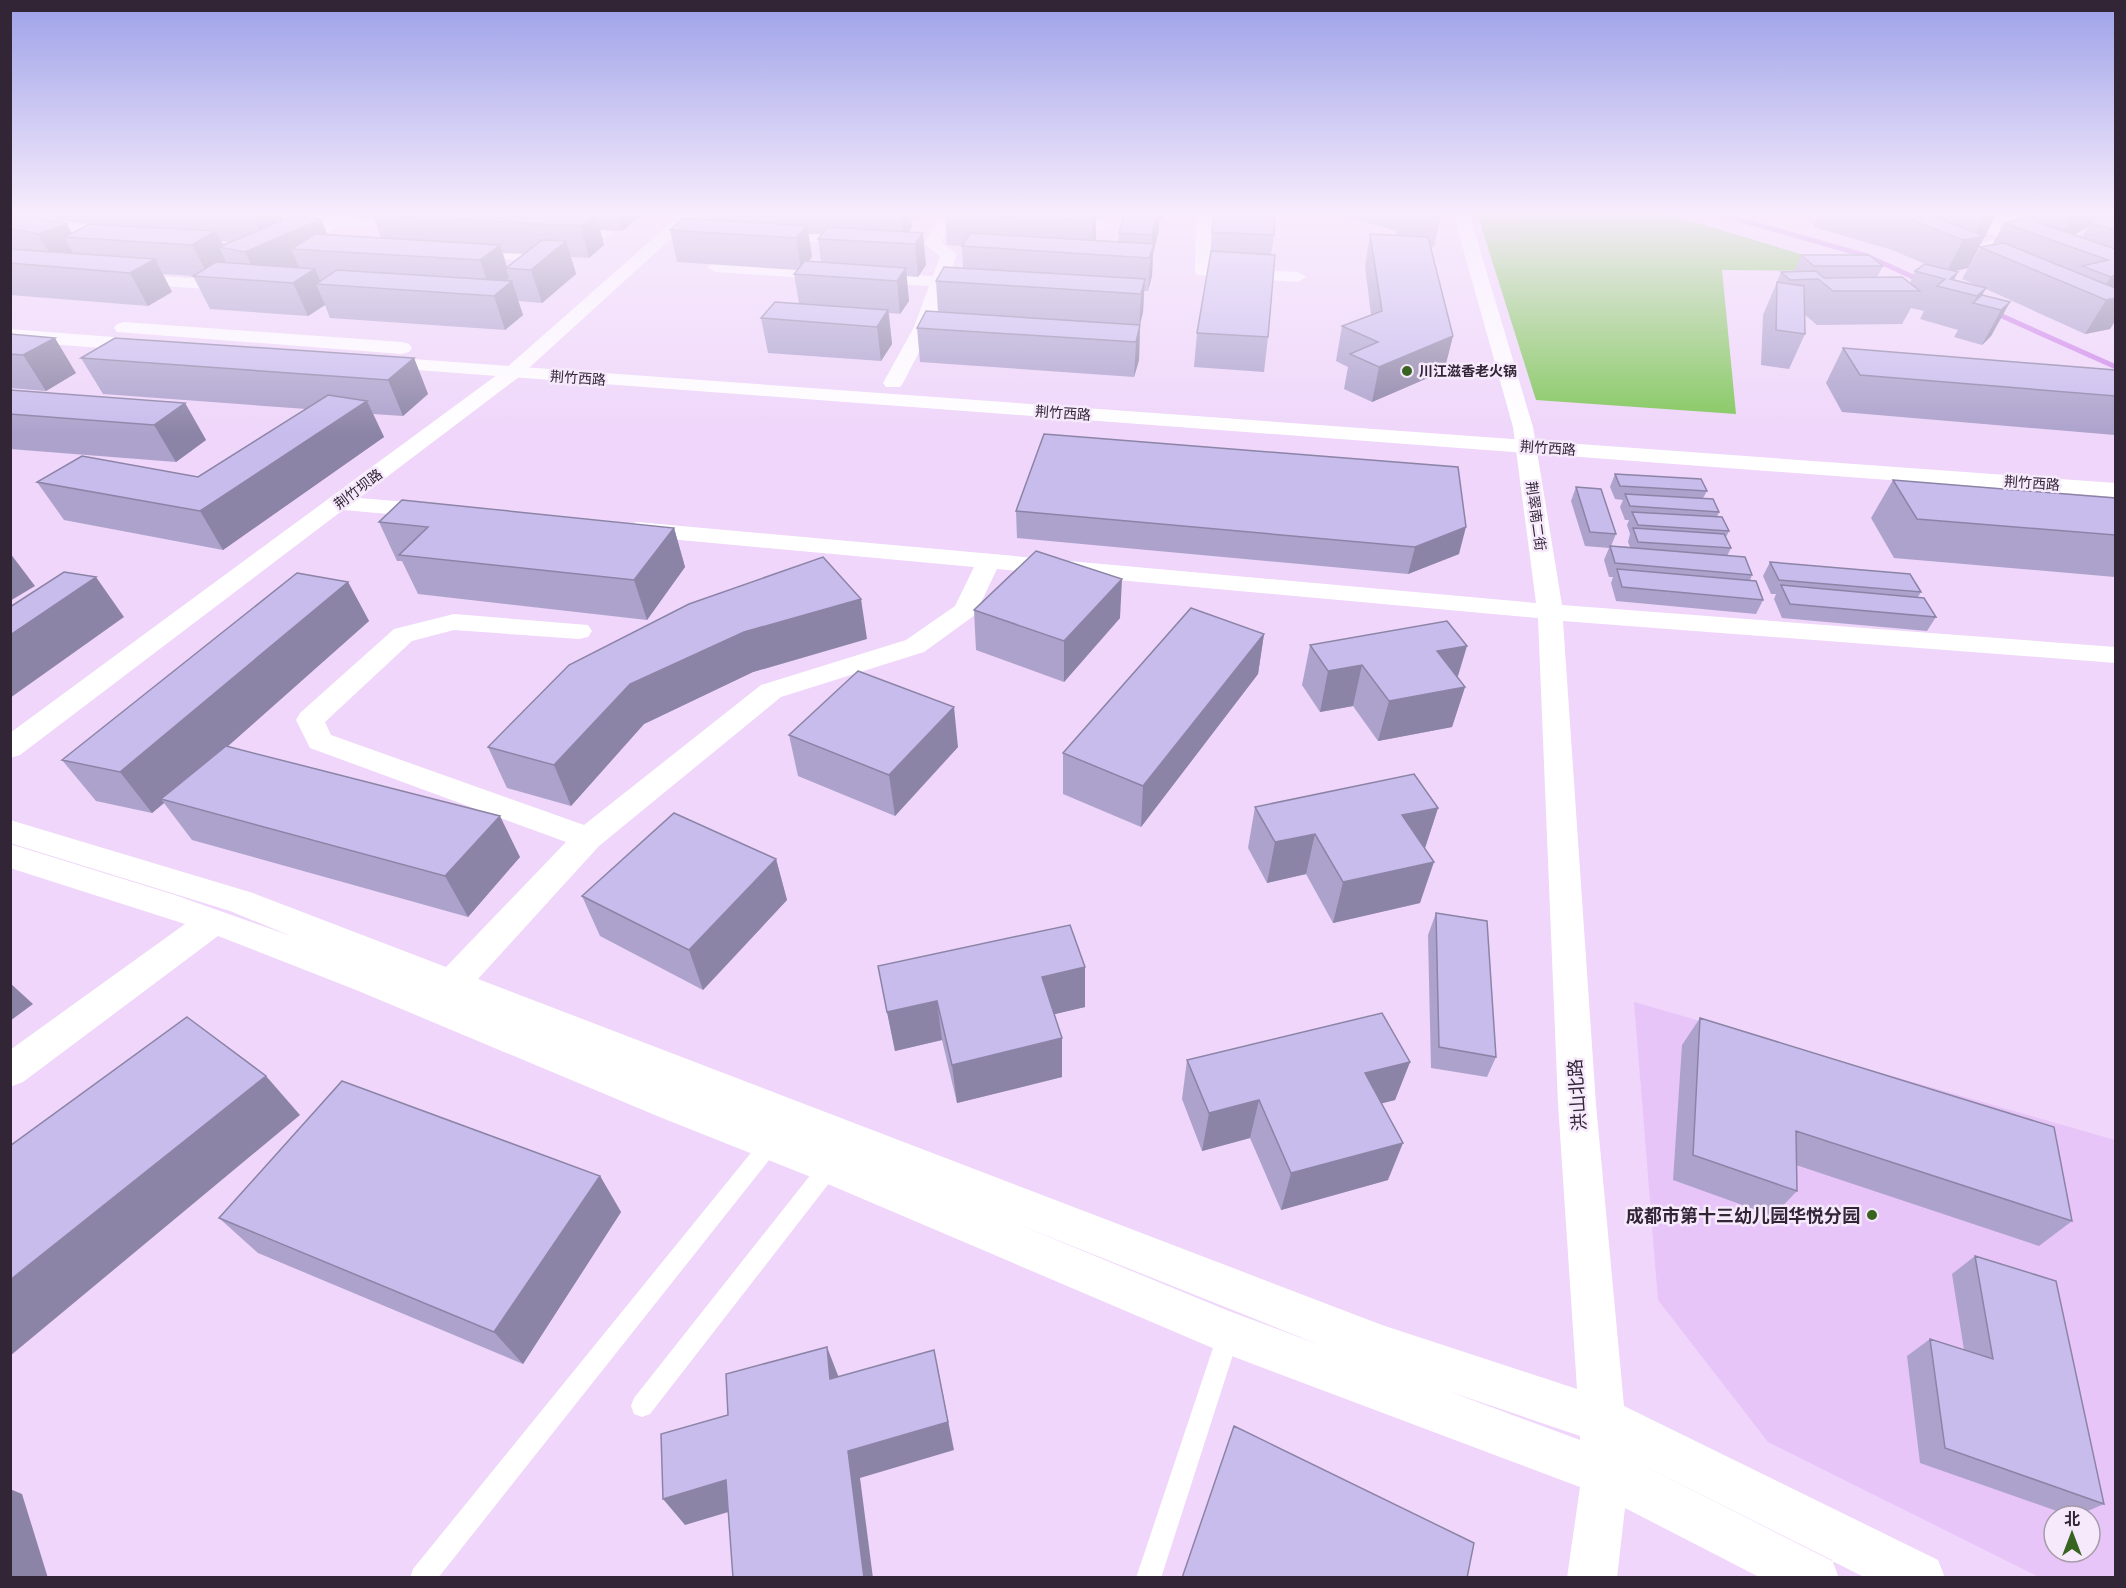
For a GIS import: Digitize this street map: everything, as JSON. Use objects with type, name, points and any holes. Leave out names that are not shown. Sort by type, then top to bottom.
[{"type":"main road","name":"荆竹西路","points":[[10,320],[893,383],[2115,490]]},
{"type":"main road","name":"荆竹西路","points":[[10,335],[512,373],[1525,437],[2115,470]]},
{"type":"street","points":[[190,299],[211,287]]},
{"type":"street","name":"荆竹坝路","points":[[10,747],[341,503],[512,373],[608,287]]},
{"type":"street","points":[[893,383],[923,327],[937,287]]},
{"type":"street","name":"荆翠南二街","points":[[1482,287],[1525,437],[1550,612]]},
{"type":"street","points":[[341,503],[459,513]]},
{"type":"street","points":[[612,527],[1550,612],[2115,655]]},
{"type":"street","points":[[441,995],[588,838],[771,691],[915,646],[966,610],[989,561]]},
{"type":"street","name":"洪山北路","points":[[1550,612],[1577,1104],[1604,1421],[1606,1473],[1592,1578]]},
{"type":"street","points":[[579,631],[454,622],[403,635],[310,720],[320,741],[588,838]]},
{"type":"street","points":[[10,831],[241,902],[770,1144],[830,1166],[1229,1333],[1606,1473],[1814,1578]]},
{"type":"street","points":[[10,856],[441,995],[1382,1347],[1604,1421],[1920,1578]]},
{"type":"street","points":[[10,1071],[214,921]]},
{"type":"lane","points":[[422,1578],[770,1144]]},
{"type":"lane","points":[[642,1406],[830,1166]]},
{"type":"lane","points":[[1148,1578],[1229,1333]]},
{"type":"shaded area","name":"成都市第十三幼儿园华悦分园","points":[[1634,1002],[2115,1140],[2115,1577],[2039,1577],[1768,1442],[1658,1300]]},
{"type":"green space","points":[[1500,287],[1724,287],[1736,414],[1536,400]]},
{"type":"building","points":[[362,287],[505,287],[494,296]]},
{"type":"building","points":[[1032,287],[1143,287],[1141,294]]},
{"type":"building","points":[[1205,287],[1272,287],[1268,337],[1197,333]]},
{"type":"building","points":[[1378,287],[1441,287],[1453,336],[1379,367],[1350,354],[1378,342],[1342,326],[1382,311]]},
{"type":"building","points":[[1777,287],[1804,287],[1805,334],[1776,330]]},
{"type":"building","points":[[1828,287],[1915,287],[1920,291],[1833,291]]},
{"type":"building","points":[[1941,287],[1986,288],[1977,296]]},
{"type":"building","points":[[2075,287],[2115,288],[2115,298],[2106,300]]},
{"type":"building","points":[[1982,295],[2010,302],[2001,310],[1973,303]]},
{"type":"building","points":[[775,302],[888,310],[877,327],[761,318]]},
{"type":"building","points":[[926,311],[1140,325],[1136,342],[917,328]]},
{"type":"building","points":[[10,334],[55,338],[23,355],[10,354]]},
{"type":"building","points":[[115,338],[414,358],[388,380],[81,358]]},
{"type":"building","points":[[1843,348],[2115,370],[2115,396],[1860,375]]},
{"type":"building","points":[[10,390],[185,403],[154,425],[10,414]]},
{"type":"building","points":[[328,395],[367,401],[200,511],[37,482],[82,456],[198,477]]},
{"type":"building","points":[[1044,434],[1458,467],[1466,527],[1415,547],[1016,511]]},
{"type":"building","points":[[1615,474],[1701,479],[1707,491],[1620,486]]},
{"type":"building","points":[[1893,480],[2115,498],[2115,535],[1917,519]]},
{"type":"building","points":[[1576,487],[1601,489],[1616,534],[1590,532]]},
{"type":"building","points":[[1625,494],[1713,499],[1719,512],[1630,506]]},
{"type":"building","points":[[402,500],[674,528],[634,580],[399,555],[428,527],[379,522]]},
{"type":"building","points":[[1632,512],[1722,517],[1729,531],[1638,525]]},
{"type":"building","points":[[1633,528],[1724,534],[1731,548],[1638,542]]},
{"type":"building","points":[[1610,546],[1745,557],[1752,575],[1615,563]]},
{"type":"building","points":[[1036,551],[1122,579],[1064,641],[974,610]]},
{"type":"building","points":[[823,557],[861,599],[744,632],[630,684],[554,765],[488,747],[569,665],[689,604]]},
{"type":"building","points":[[1770,562],[1910,574],[1921,592],[1779,580]]},
{"type":"building","points":[[1617,569],[1756,581],[1763,600],[1622,587]]},
{"type":"building","points":[[64,572],[96,577],[10,635],[10,607]]},
{"type":"building","points":[[297,573],[348,582],[120,772],[62,760]]},
{"type":"building","points":[[1781,585],[1924,598],[1936,617],[1790,604]]},
{"type":"building","points":[[1191,608],[1264,634],[1143,786],[1063,753]]},
{"type":"building","points":[[1447,621],[1467,646],[1437,651],[1465,687],[1389,701],[1362,665],[1328,671],[1310,645]]},
{"type":"building","points":[[858,671],[954,707],[889,775],[789,735]]},
{"type":"building","points":[[226,746],[500,816],[445,876],[161,799]]},
{"type":"building","points":[[1414,774],[1438,808],[1402,815],[1434,862],[1343,882],[1315,834],[1275,842],[1255,807]]},
{"type":"building","points":[[674,813],[776,859],[689,950],[582,896]]},
{"type":"building","points":[[1436,913],[1487,921],[1496,1057],[1439,1047]]},
{"type":"building","points":[[1070,925],[1085,967],[1042,977],[1062,1038],[952,1065],[937,1001],[887,1012],[878,966]]},
{"type":"building","points":[[1382,1013],[1410,1062],[1365,1073],[1403,1143],[1291,1173],[1259,1100],[1209,1113],[1187,1060]]},
{"type":"building","points":[[187,1017],[266,1076],[10,1280],[10,1146]]},
{"type":"building","points":[[1700,1018],[2054,1127],[2072,1221],[1796,1131],[1797,1191],[1693,1155]]},
{"type":"building","points":[[342,1081],[600,1176],[494,1332],[219,1218]]},
{"type":"building","points":[[1975,1256],[2056,1281],[2104,1504],[1945,1448],[1930,1339],[1993,1359]]},
{"type":"building","points":[[827,1347],[830,1379],[934,1350],[948,1422],[848,1451],[864,1578],[733,1578],[726,1480],[663,1499],[661,1434],[728,1415],[726,1374]]},
{"type":"building","points":[[1234,1426],[1474,1543],[1467,1578],[1182,1578]]},
{"type":"waterway","points":[[1993,312],[2116,367]]},
{"type":"place","name":"川江滋香老火锅","points":[[1407,371]]},
{"type":"place","name":"成都市第十三幼儿园华悦分园","points":[[1872,1215]]}]
